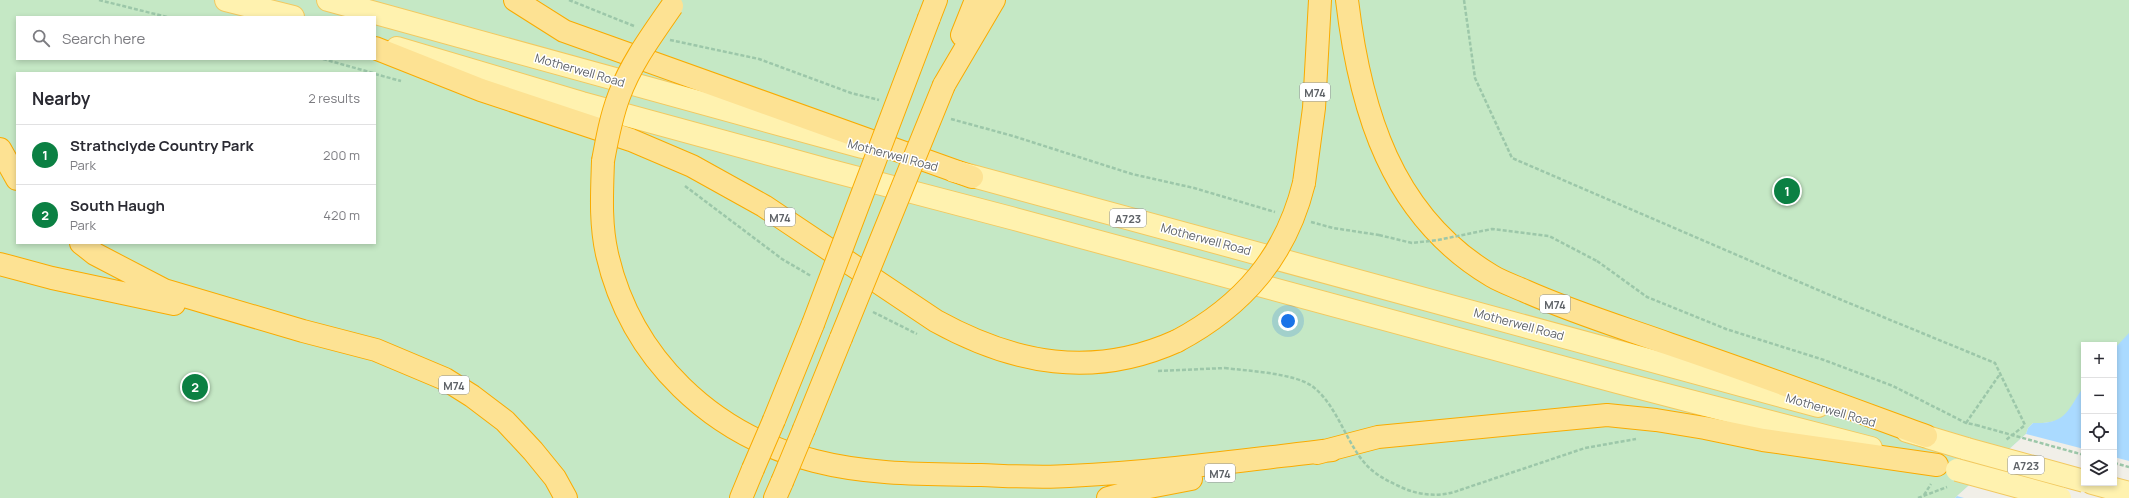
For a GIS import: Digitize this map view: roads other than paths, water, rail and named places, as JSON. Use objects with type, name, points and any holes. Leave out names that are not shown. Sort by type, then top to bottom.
[{"type":"highway","points":[[515,0],[564,31],[972,176]]},
{"type":"highway","points":[[779,490],[944,85],[976,0]]},
{"type":"highway","points":[[944,85],[994,0]]},
{"type":"highway","name":"M74","points":[[376,48],[481,90],[631,140],[692,166],[764,206],[936,321],[962,335],[1004,352],[1055,363],[1089,363],[1140,355],[1177,341],[1202,328],[1224,312],[1255,282],[1276,252],[1290,226],[1300,200],[1304,183],[1314,108],[1320,0]]},
{"type":"highway","name":"M74","points":[[1347,0],[1356,65],[1365,101],[1389,165],[1402,188],[1435,230],[1467,259],[1494,277],[1555,304],[1723,362],[1926,436]]},
{"type":"highway","name":"M74","points":[[675,3],[646,43],[630,71],[619,96],[609,126],[603,161],[601,200],[607,253],[615,284],[631,319],[651,354],[682,389],[716,418],[760,442],[815,461],[888,472],[1066,477],[1223,463],[1332,450]]},
{"type":"highway","points":[[741,498],[813,324],[932,9]]},
{"type":"highway","points":[[0,149],[16,177]]},
{"type":"highway","name":"M74","points":[[82,244],[95,254],[164,290],[302,331],[376,350],[451,382],[505,421],[533,451],[555,478],[566,498]]},
{"type":"highway","name":"M74","points":[[0,264],[52,278],[302,331]]},
{"type":"highway","name":"M74","points":[[1108,498],[1144,488],[1332,450],[1378,437],[1607,415],[1663,421],[1943,472]]},
{"type":"main road","points":[[226,0],[289,16]]},
{"type":"main road","name":"Motherwell Road","points":[[328,0],[1720,378],[2081,480]]},
{"type":"main road","name":"A723","points":[[376,41],[582,103],[828,170],[1617,382],[1943,472],[2060,498]]},
{"type":"main road","points":[[2103,486],[2129,493]]},
{"type":"water","points":[[2129,333],[2129,498],[1955,498],[2026,434],[2028,428],[2033,423],[2053,421],[2065,414],[2081,391],[2081,486],[2117,486],[2117,346]]},
{"type":"place","name":"Strathclyde Country Park","points":[[1787,191]]},
{"type":"place","name":"South Haugh","points":[[195,387]]}]
